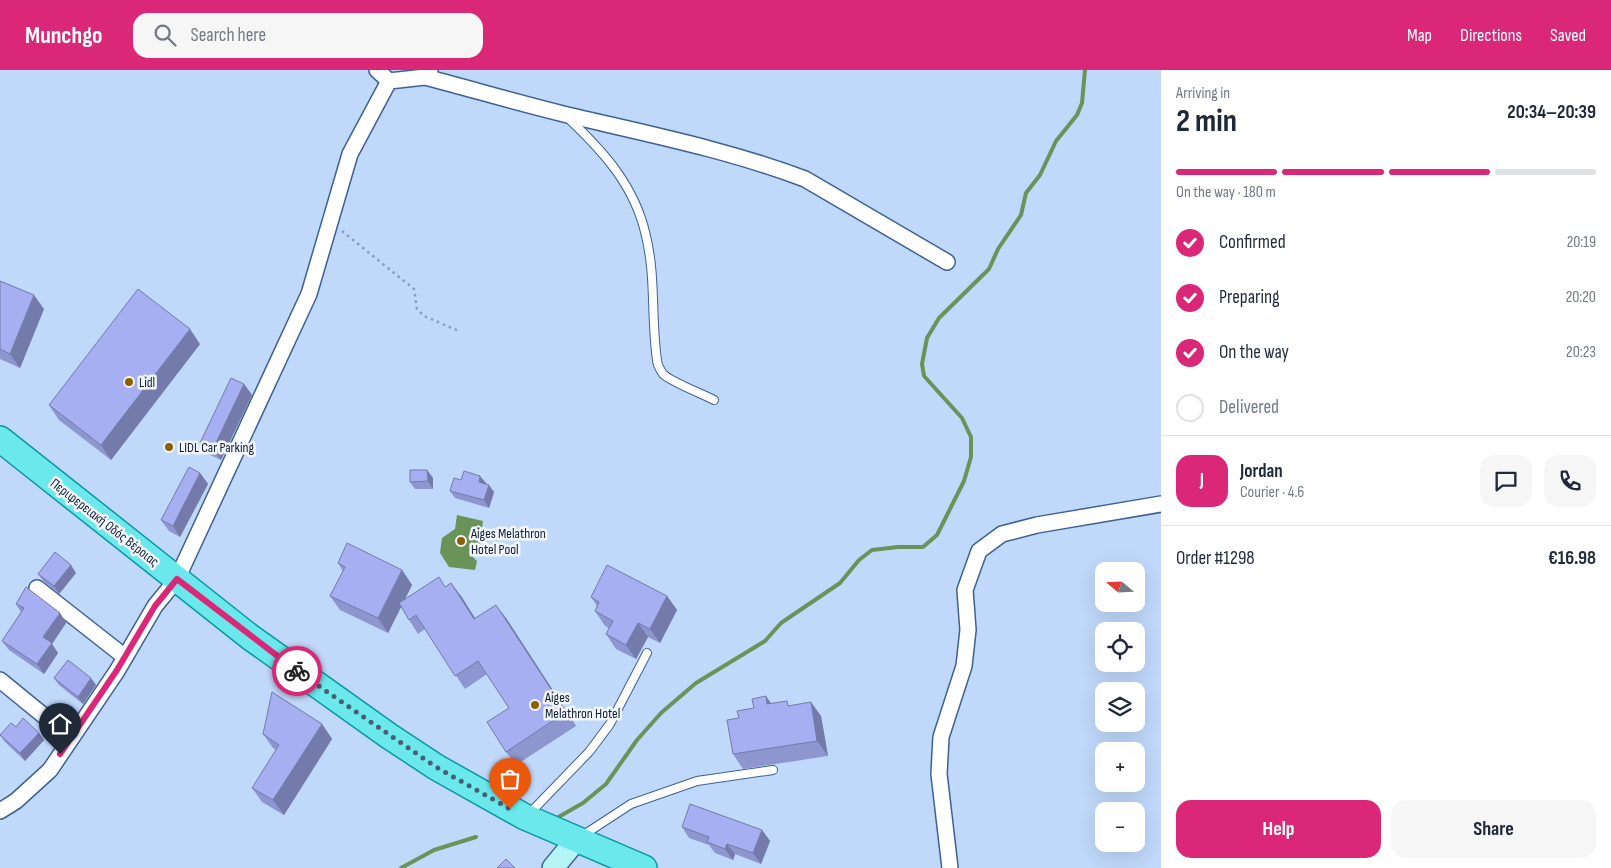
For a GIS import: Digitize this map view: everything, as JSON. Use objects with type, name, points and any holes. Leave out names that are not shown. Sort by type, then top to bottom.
[{"type":"main road","name":"Περιφερειακή Οδός Βέροιας","points":[[0,439],[250,637],[389,736],[436,767],[526,817],[644,868]]},
{"type":"street","points":[[377,70],[389,81]]},
{"type":"street","points":[[389,81],[427,74],[563,113],[685,142],[805,179],[947,262]]},
{"type":"street","points":[[0,811],[16,801],[50,770],[125,657],[155,606],[177,579],[309,294],[350,154],[389,81]]},
{"type":"street","points":[[950,868],[939,774],[941,737],[964,666],[968,630],[964,590],[979,551],[1002,534],[1037,525],[1161,504]]},
{"type":"street","points":[[37,588],[125,657]]},
{"type":"street","points":[[0,680],[71,738]]},
{"type":"street","points":[[552,868],[576,840]]},
{"type":"lane","points":[[563,113],[602,150],[623,179],[637,207],[646,237],[655,308],[657,362],[664,374],[714,400]]},
{"type":"lane","points":[[526,817],[589,752],[610,724],[647,653]]},
{"type":"lane","points":[[576,840],[631,804],[697,781],[773,770]]},
{"type":"path","points":[[330,223],[362,246],[414,289],[417,309],[424,316],[459,331]]},
{"type":"shaded area","name":"Aiges Melathron Hotel Pool","points":[[457,515],[483,521],[480,544],[472,549],[472,556],[477,561],[475,570],[449,567],[440,553],[442,538],[455,529]]},
{"type":"building","points":[[0,281],[34,295],[10,354],[0,349]]},
{"type":"building","name":"Lidl","points":[[138,289],[190,329],[101,445],[49,405]]},
{"type":"building","points":[[231,378],[244,384],[213,449],[200,443]]},
{"type":"building","points":[[189,467],[200,473],[173,526],[161,520]]},
{"type":"building","points":[[410,470],[427,470],[428,481],[410,482]]},
{"type":"building","points":[[464,471],[480,476],[479,482],[489,485],[484,500],[450,491],[454,478],[461,480]]},
{"type":"building","points":[[347,543],[402,570],[378,618],[330,596],[345,567],[338,563]]},
{"type":"building","points":[[55,552],[71,565],[54,586],[38,574]]},
{"type":"building","points":[[607,565],[667,596],[650,629],[638,623],[626,645],[606,634],[613,621],[595,611],[599,602],[591,597]]},
{"type":"building","points":[[439,577],[445,587],[451,583],[474,619],[496,605],[566,712],[506,752],[487,722],[509,708],[478,661],[455,676],[416,615],[409,620],[399,603]]},
{"type":"building","points":[[26,587],[60,613],[43,637],[52,643],[37,664],[2,641],[24,608],[16,604]]},
{"type":"building","points":[[68,660],[91,678],[78,697],[54,678]]},
{"type":"building","points":[[272,692],[322,724],[273,800],[252,788],[279,745],[263,734]]},
{"type":"building","points":[[766,696],[767,704],[787,701],[788,706],[811,702],[817,741],[733,754],[727,720],[739,718],[737,711],[754,708],[752,699]]},
{"type":"building","points":[[23,718],[39,733],[20,753],[0,735],[11,723],[16,727]]},
{"type":"building","points":[[690,804],[762,830],[753,853],[727,844],[725,849],[707,842],[709,837],[682,827]]},
{"type":"building","points":[[506,859],[515,868],[497,868]]},
{"type":"waterway","points":[[555,819],[583,803],[606,784],[637,740],[661,713],[696,683],[765,641],[781,623],[840,583],[859,560],[872,550],[923,547],[937,535],[964,481],[971,457],[971,437],[962,418],[924,376],[922,364],[927,338],[939,318],[989,269],[998,249],[1021,215],[1026,193],[1040,175],[1056,141],[1077,115],[1082,103],[1085,70]]},
{"type":"waterway","points":[[401,868],[434,850],[476,837]]},
{"type":"way so far","points":[[297,671],[436,767],[510,809]]},
{"type":"place","name":"Lidl","points":[[129,382]]},
{"type":"place","name":"LIDL Car Parking","points":[[169,447]]},
{"type":"place","name":"Aiges Melathron Hotel Pool","points":[[461,541]]},
{"type":"place","name":"Aiges Melathron Hotel","points":[[535,705]]},
{"type":"route","points":[[60,754],[117,670],[155,606],[177,579],[250,637],[297,671]]}]
